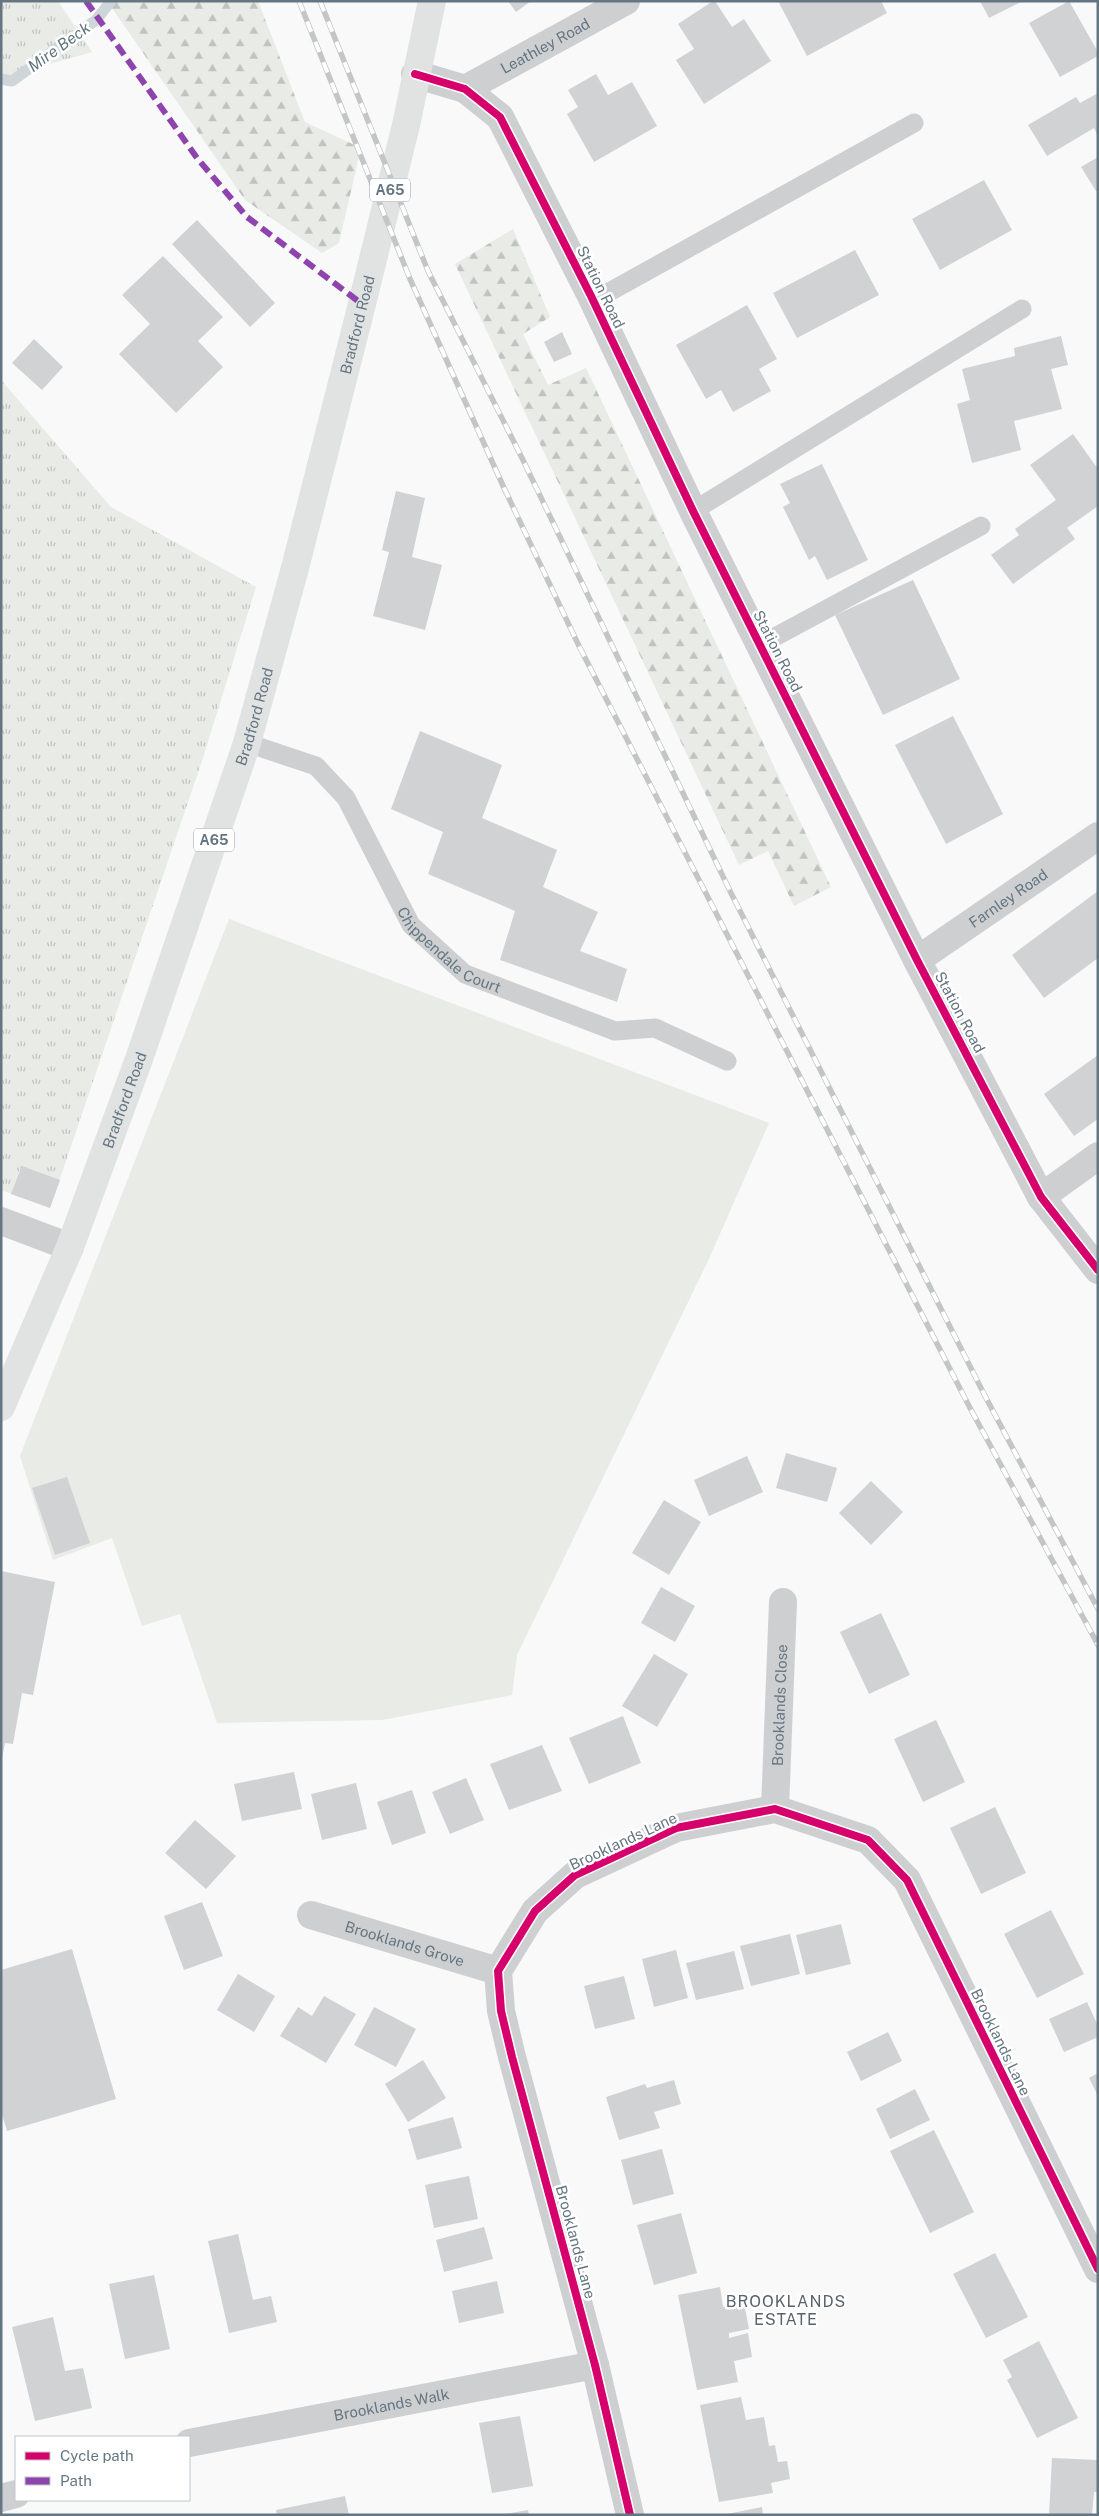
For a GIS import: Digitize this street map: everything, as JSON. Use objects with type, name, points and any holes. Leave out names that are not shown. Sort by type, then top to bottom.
[{"type":"main road","name":"Bradford Road","points":[[1,1407],[70,1247],[139,1059],[247,743],[295,568],[374,256],[406,125],[415,74],[432,1]]},
{"type":"street","name":"Leathley Road","points":[[466,89],[626,1]]},
{"type":"street","name":"Station Road","points":[[415,74],[466,89],[500,117],[593,300],[693,511],[917,960],[1041,1197],[1098,1270]]},
{"type":"street","name":"Farnley Road","points":[[917,960],[1098,836]]},
{"type":"street","points":[[1041,1197],[1098,1156]]},
{"type":"street","points":[[1,1221],[70,1247]]},
{"type":"street","name":"Brooklands Close","points":[[776,1809],[783,1602]]},
{"type":"street","name":"Brooklands Lane","points":[[630,2515],[595,2364],[501,2011],[498,1972],[535,1911],[575,1875],[676,1828],[776,1809],[868,1840],[907,1880],[1098,2270]]},
{"type":"street","name":"Brooklands Grove","points":[[311,1916],[498,1972]]},
{"type":"street","name":"Brooklands Walk","points":[[190,2443],[595,2364]]},
{"type":"street","points":[[1,2498],[15,2494]]},
{"type":"lane","points":[[593,300],[914,122]]},
{"type":"lane","points":[[693,511],[1022,309]]},
{"type":"lane","points":[[760,645],[981,526]]},
{"type":"lane","name":"Chippendale Court","points":[[247,743],[316,766],[346,798],[411,924],[465,974],[614,1030],[655,1028],[726,1061]]},
{"type":"green space","points":[[1,1],[58,1],[92,52],[1,78]]},
{"type":"green space","points":[[107,1],[258,1],[305,122],[361,148],[339,243],[322,253],[245,200]]},
{"type":"green space","points":[[513,229],[550,317],[523,334],[548,385],[586,368],[831,887],[794,906],[768,851],[739,865],[455,264]]},
{"type":"green space","points":[[1,380],[111,507],[256,587],[203,758],[50,1208],[1,1190]]},
{"type":"green space","points":[[229,919],[769,1123],[708,1261],[517,1655],[512,1695],[382,1720],[217,1723],[180,1614],[142,1626],[112,1538],[53,1560],[20,1456]]},
{"type":"building","points":[[508,1],[531,1],[516,12]]},
{"type":"building","points":[[715,1],[732,27],[744,19],[771,61],[704,104],[676,60],[694,49],[678,24]]},
{"type":"building","points":[[778,1],[881,1],[887,13],[807,56]]},
{"type":"building","points":[[980,1],[1023,1],[989,18]]},
{"type":"building","points":[[1069,1],[1098,52],[1098,56],[1060,77],[1029,23]]},
{"type":"building","points":[[596,74],[608,95],[632,82],[657,126],[594,162],[567,114],[578,107],[568,90]]},
{"type":"building","points":[[1098,93],[1098,136],[1094,128],[1047,156],[1028,125],[1076,97],[1080,103]]},
{"type":"building","points":[[1098,157],[1098,191],[1096,191],[1081,167]]},
{"type":"building","points":[[984,180],[1012,230],[940,270],[912,219]]},
{"type":"building","points":[[197,220],[275,303],[250,327],[172,244]]},
{"type":"building","points":[[855,250],[879,295],[797,338],[773,293]]},
{"type":"building","points":[[163,256],[223,317],[198,341],[223,367],[176,413],[119,354],[150,324],[122,295]]},
{"type":"building","points":[[747,305],[777,359],[759,369],[771,391],[733,412],[721,390],[706,399],[676,345]]},
{"type":"building","points":[[562,332],[572,354],[554,362],[544,342]]},
{"type":"building","points":[[1061,336],[1068,365],[1051,369],[1062,409],[1014,421],[1021,450],[972,463],[957,404],[970,400],[962,369],[1015,356],[1014,348]]},
{"type":"building","points":[[34,339],[63,367],[42,390],[12,363]]},
{"type":"building","points":[[1073,434],[1098,469],[1098,506],[1067,528],[1075,539],[1013,584],[991,555],[1019,535],[1015,529],[1056,500],[1030,465]]},
{"type":"building","points":[[822,464],[868,560],[827,580],[815,556],[809,560],[783,507],[790,503],[780,484]]},
{"type":"building","points":[[396,491],[425,498],[412,557],[442,565],[425,630],[373,616],[389,552],[382,550]]},
{"type":"building","points":[[913,580],[960,679],[883,715],[835,615]]},
{"type":"building","points":[[953,716],[1003,814],[946,844],[895,745]]},
{"type":"building","points":[[420,731],[502,765],[482,818],[557,850],[543,887],[598,912],[580,951],[627,969],[617,1002],[500,960],[515,911],[428,874],[443,832],[391,809]]},
{"type":"building","points":[[1098,891],[1098,958],[1044,998],[1012,955]]},
{"type":"building","points":[[1098,1055],[1098,1119],[1074,1136],[1044,1094]]},
{"type":"building","points":[[22,1166],[60,1180],[50,1208],[11,1194]]},
{"type":"building","points":[[786,1453],[837,1468],[827,1502],[776,1488]]},
{"type":"building","points":[[747,1456],[763,1492],[709,1516],[694,1480]]},
{"type":"building","points":[[67,1477],[90,1543],[55,1555],[32,1488]]},
{"type":"building","points":[[871,1481],[903,1512],[871,1545],[839,1513]]},
{"type":"building","points":[[664,1500],[701,1522],[669,1575],[632,1553]]},
{"type":"building","points":[[1,1571],[55,1582],[33,1695],[22,1693],[13,1744],[5,1743],[2,1758]]},
{"type":"building","points":[[661,1587],[695,1606],[675,1642],[641,1623]]},
{"type":"building","points":[[881,1613],[910,1675],[869,1694],[840,1632]]},
{"type":"building","points":[[654,1654],[688,1674],[657,1727],[622,1706]]},
{"type":"building","points":[[623,1716],[641,1763],[589,1784],[569,1738]]},
{"type":"building","points":[[936,1720],[965,1782],[923,1802],[894,1739]]},
{"type":"building","points":[[542,1745],[562,1791],[509,1810],[490,1764]]},
{"type":"building","points":[[294,1772],[302,1809],[242,1821],[234,1784]]},
{"type":"building","points":[[466,1778],[484,1820],[450,1834],[432,1792]]},
{"type":"building","points":[[356,1783],[367,1829],[322,1840],[311,1794]]},
{"type":"building","points":[[412,1790],[426,1833],[392,1845],[377,1802]]},
{"type":"building","points":[[995,1807],[1026,1873],[981,1894],[950,1828]]},
{"type":"building","points":[[195,1820],[236,1856],[206,1889],[165,1853]]},
{"type":"building","points":[[202,1902],[223,1956],[184,1970],[164,1916]]},
{"type":"building","points":[[1051,1910],[1084,1974],[1037,1998],[1004,1934]]},
{"type":"building","points":[[841,1924],[851,1964],[806,1975],[796,1935]]},
{"type":"building","points":[[790,1934],[800,1974],[751,1986],[740,1946]]},
{"type":"building","points":[[72,1949],[116,2099],[7,2131],[1,2111],[1,1970]]},
{"type":"building","points":[[676,1950],[688,1998],[654,2007],[642,1959]]},
{"type":"building","points":[[734,1951],[744,1989],[696,2000],[686,1963]]},
{"type":"building","points":[[238,1974],[275,1996],[254,2032],[217,2010]]},
{"type":"building","points":[[624,1976],[635,2019],[595,2029],[584,1986]]},
{"type":"building","points":[[324,1996],[356,2014],[326,2063],[280,2036],[298,2007],[312,2016]]},
{"type":"building","points":[[1087,2002],[1098,2026],[1098,2037],[1064,2052],[1049,2019]]},
{"type":"building","points":[[374,2007],[416,2029],[396,2067],[354,2045]]},
{"type":"building","points":[[888,2032],[902,2061],[861,2081],[847,2052]]},
{"type":"building","points":[[423,2060],[446,2098],[408,2122],[385,2084]]},
{"type":"building","points":[[1098,2073],[1098,2096],[1089,2078]]},
{"type":"building","points":[[674,2080],[681,2104],[654,2112],[660,2128],[619,2140],[606,2097],[645,2084],[647,2088]]},
{"type":"building","points":[[915,2089],[930,2120],[890,2139],[876,2109]]},
{"type":"building","points":[[453,2117],[462,2148],[417,2160],[408,2129]]},
{"type":"building","points":[[934,2130],[974,2212],[930,2233],[890,2151]]},
{"type":"building","points":[[662,2149],[674,2194],[633,2205],[621,2160]]},
{"type":"building","points":[[469,2176],[478,2219],[434,2228],[425,2185]]},
{"type":"building","points":[[681,2213],[697,2273],[654,2285],[637,2225]]},
{"type":"building","points":[[484,2227],[493,2259],[444,2272],[436,2240]]},
{"type":"building","points":[[238,2234],[253,2300],[271,2296],[277,2322],[229,2333],[208,2241]]},
{"type":"building","points":[[995,2253],[1028,2317],[986,2338],[953,2274]]},
{"type":"building","points":[[154,2275],[170,2349],[125,2359],[109,2284]]},
{"type":"building","points":[[497,2281],[504,2313],[459,2323],[452,2291]]},
{"type":"building","points":[[720,2287],[723,2307],[744,2303],[749,2329],[729,2333],[729,2338],[748,2333],[752,2357],[734,2361],[738,2382],[697,2390],[678,2295]]},
{"type":"building","points":[[53,2317],[65,2371],[83,2368],[92,2408],[35,2421],[12,2327]]},
{"type":"building","points":[[1039,2341],[1078,2418],[1037,2438],[1007,2380],[1012,2377],[1003,2360]]},
{"type":"building","points":[[741,2397],[746,2420],[764,2417],[769,2446],[775,2445],[778,2462],[787,2461],[790,2479],[771,2483],[773,2493],[719,2502],[700,2405]]},
{"type":"building","points":[[520,2416],[533,2486],[492,2493],[479,2423]]},
{"type":"building","points":[[1052,2458],[1098,2460],[1098,2492],[1094,2492],[1092,2515],[1049,2515]]},
{"type":"building","points":[[345,2496],[349,2515],[277,2515],[276,2510]]},
{"type":"building","points":[[762,2507],[763,2515],[727,2515],[727,2514]]},
{"type":"building","points":[[528,2510],[529,2515],[505,2515],[505,2514]]},
{"type":"waterway","name":"Mire Beck","points":[[1,79],[12,81],[96,20],[111,1]]},
{"type":"railway","points":[[299,1],[410,279],[504,488],[579,646],[969,1406],[1098,1645]]},
{"type":"railway","points":[[320,1],[428,271],[522,458],[730,891],[985,1396],[1098,1609]]},
{"type":"marked path","points":[[86,1],[197,158],[247,217],[362,304]]},
{"type":"cycle path","points":[[415,74],[465,89],[500,117],[591,296],[693,511],[917,960],[1041,1197],[1098,1270]]},
{"type":"cycle path","points":[[630,2515],[595,2365],[501,2011],[498,1971],[535,1911],[575,1875],[676,1828],[775,1809],[868,1840],[907,1880],[1098,2269]]},
{"type":"district","name":"BROOKLANDS ESTATE","points":[[786,2310]]}]
